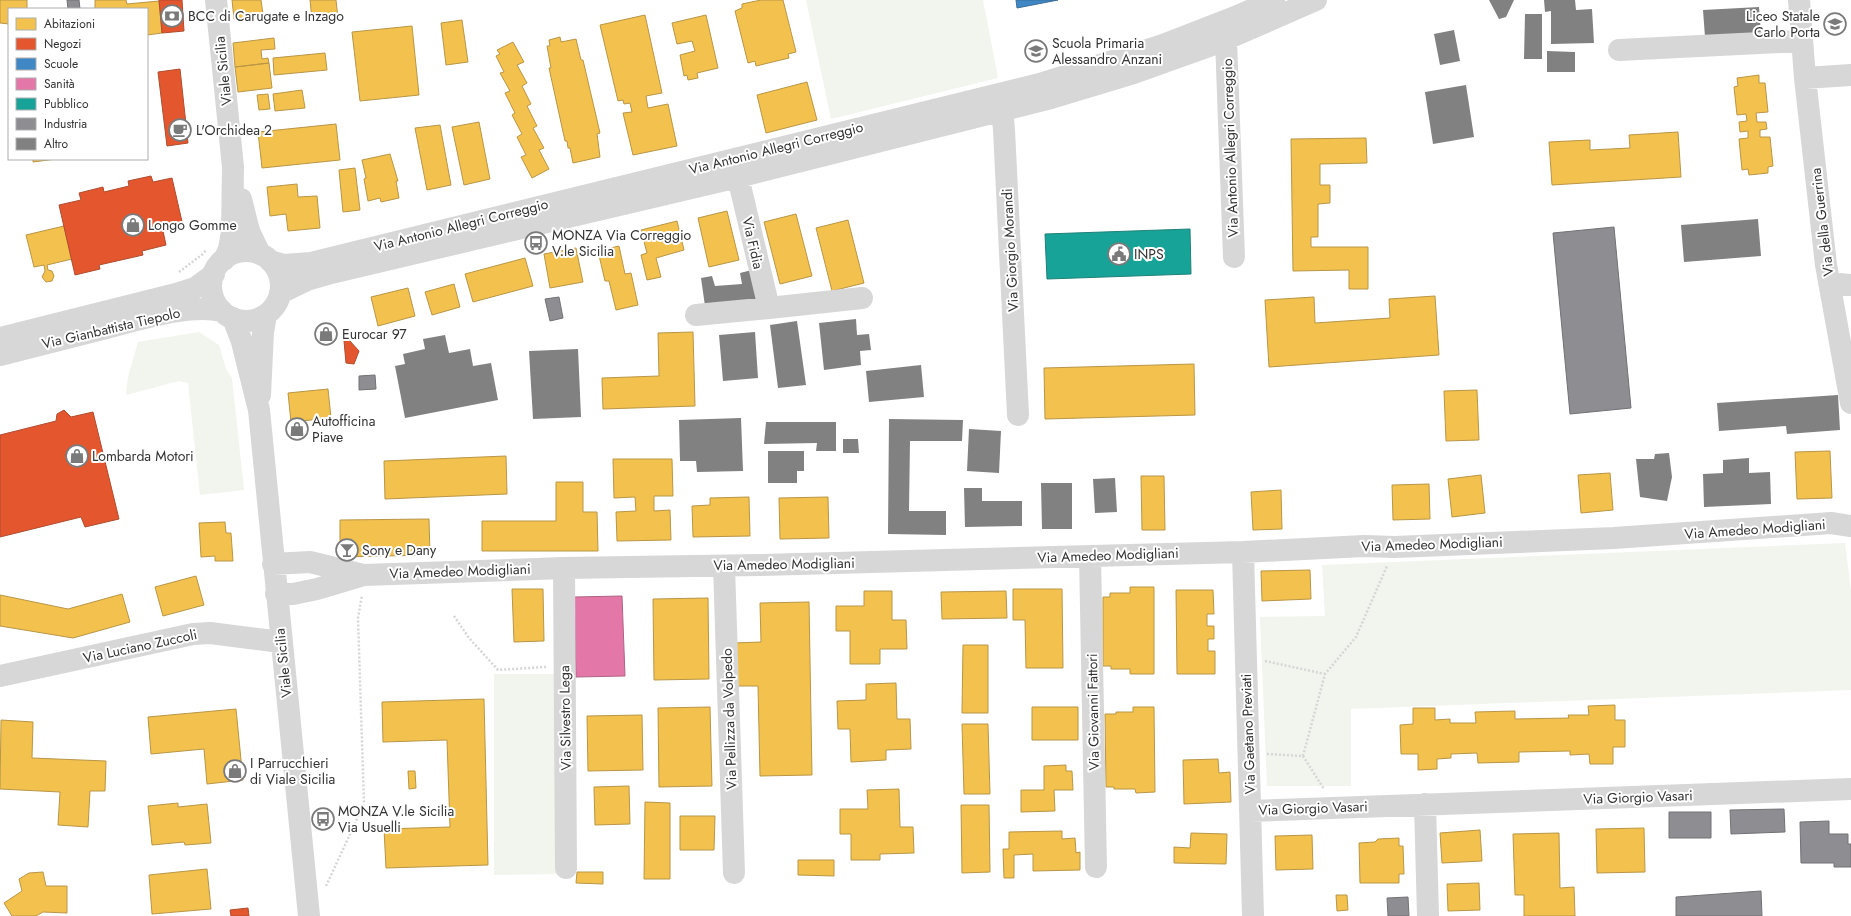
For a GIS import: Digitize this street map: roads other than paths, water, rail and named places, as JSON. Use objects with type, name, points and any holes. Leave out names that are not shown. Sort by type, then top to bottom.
[{"type":"street","name":"Viale Sicilia","points":[[215,261],[229,249],[232,232],[233,167],[216,0]]},
{"type":"street","name":"Via Antonio Allegri Correggio","points":[[280,293],[295,284],[319,276],[738,177],[1001,97],[1163,45],[1235,18],[1274,0]]},
{"type":"street","name":"Via Antonio Allegri Correggio","points":[[265,258],[284,265],[311,263],[728,160],[1001,97],[1090,87],[1226,40],[1316,0]]},
{"type":"street","name":"Via della Guerrina","points":[[1799,0],[1805,78],[1829,283],[1851,403]]},
{"type":"street","name":"Via Antonio Allegri Correggio","points":[[1226,40],[1234,257]]},
{"type":"street","points":[[1619,50],[1802,41]]},
{"type":"street","points":[[1805,78],[1851,75]]},
{"type":"street","name":"Via Giorgio Morandi","points":[[1001,97],[1018,414]]},
{"type":"street","name":"Viale Sicilia","points":[[233,167],[246,223],[265,258]]},
{"type":"street","name":"Via Fidia","points":[[738,177],[769,308]]},
{"type":"street","points":[[242,252],[252,252],[265,258],[279,275],[281,285],[280,293],[275,306],[266,315],[249,321],[228,315],[213,295],[212,284],[215,261],[232,254],[242,252]]},
{"type":"street","name":"Via Gianbattista Tiepolo","points":[[0,338],[176,294],[202,284],[215,261]]},
{"type":"street","points":[[1829,283],[1851,285]]},
{"type":"street","points":[[696,315],[862,298]]},
{"type":"street","name":"Via Gianbattista Tiepolo","points":[[0,354],[136,320],[188,310],[202,308],[228,315]]},
{"type":"street","name":"Viale Sicilia","points":[[228,315],[242,342],[259,410],[308,908]]},
{"type":"street","name":"Viale Sicilia","points":[[259,410],[263,371],[263,332],[266,315]]},
{"type":"street","name":"Via Amedeo Modigliani","points":[[276,594],[293,594],[317,589],[364,575],[564,568],[724,566],[1243,552],[1364,546],[1395,547],[1614,538],[1831,523],[1851,526]]},
{"type":"street","name":"Via Gaetano Previati","points":[[1243,552],[1253,916]]},
{"type":"street","name":"Via Giovanni Fattori","points":[[1090,556],[1096,868]]},
{"type":"street","name":"Via Amedeo Modigliani","points":[[274,564],[310,562],[364,575]]},
{"type":"street","name":"Via Pellizza da Volpedo","points":[[724,566],[734,872]]},
{"type":"street","name":"Via Silvestro Lega","points":[[564,568],[566,868]]},
{"type":"street","name":"Via Luciano Zuccoli","points":[[0,676],[193,634],[210,632],[281,642]]},
{"type":"street","name":"Via Giorgio Vasari","points":[[1250,811],[1851,789]]},
{"type":"street","points":[[1425,804],[1428,916]]},
{"type":"place","name":"BCC di Carugate e Inzago","points":[[172,16]]},
{"type":"place","name":"Liceo Statale Carlo Porta","points":[[1835,24]]},
{"type":"place","name":"Scuola Primaria Alessandro Anzani","points":[[1036,51]]},
{"type":"place","name":"L'Orchidea 2","points":[[180,130]]},
{"type":"place","name":"Longo Gomme","points":[[133,225]]},
{"type":"place","name":"MONZA Via Correggio V.le Sicilia","points":[[536,243]]},
{"type":"place","name":"INPS","points":[[1119,254]]},
{"type":"place","name":"Eurocar 97","points":[[326,334]]},
{"type":"place","name":"Autofficina Piave","points":[[297,429]]},
{"type":"place","name":"Lombarda Motori","points":[[77,456]]},
{"type":"place","name":"Sony e Dany","points":[[347,550]]},
{"type":"place","name":"I Parrucchieri di Viale Sicilia","points":[[235,771]]},
{"type":"place","name":"MONZA V.le Sicilia Via Usuelli","points":[[323,819]]}]
